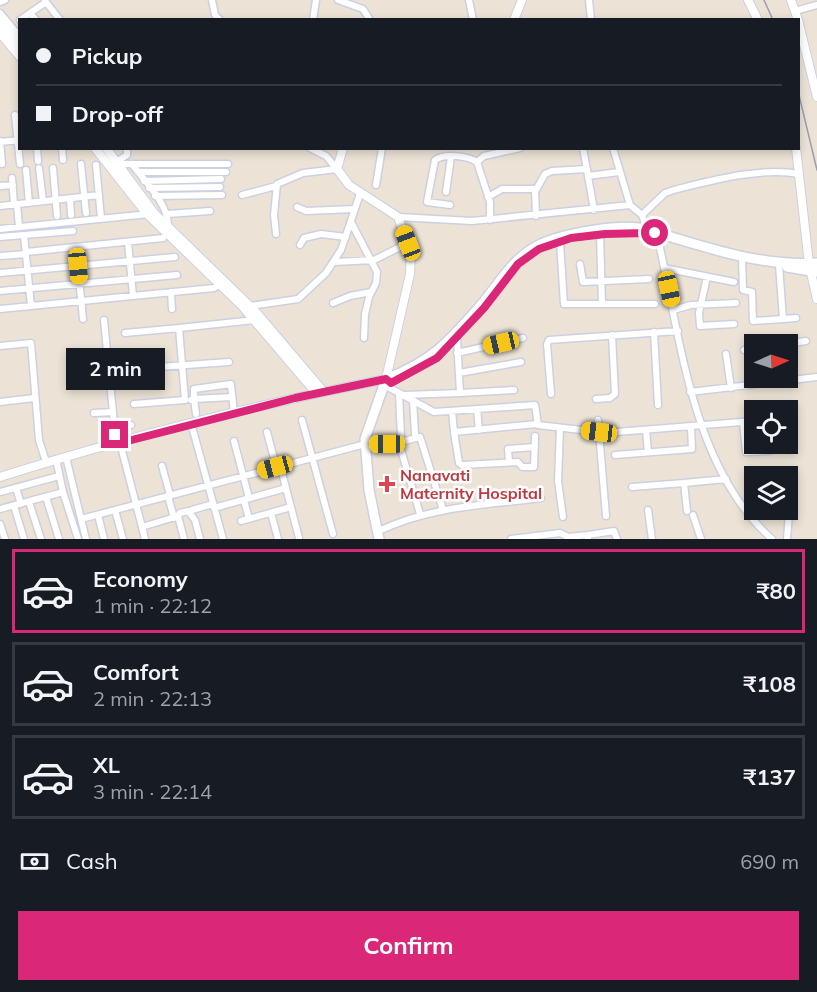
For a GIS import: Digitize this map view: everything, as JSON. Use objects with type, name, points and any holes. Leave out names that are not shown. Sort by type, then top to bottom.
[{"type":"main road","points":[[381,536],[372,489],[367,444],[388,383],[435,355],[482,305],[515,261],[537,246],[570,234],[647,229],[661,237],[737,255],[814,267]]},
{"type":"main road","points":[[388,383],[437,358],[457,339],[518,264],[539,249],[560,242],[600,234],[646,233],[742,259],[778,265],[814,267]]},
{"type":"street","points":[[0,2],[5,0]]},
{"type":"street","points":[[212,0],[215,15],[218,18]]},
{"type":"street","points":[[313,18],[316,0]]},
{"type":"street","points":[[338,0],[363,9],[369,18]]},
{"type":"street","points":[[469,0],[473,18]]},
{"type":"street","points":[[515,18],[522,0]]},
{"type":"street","points":[[589,0],[591,18]]},
{"type":"street","points":[[748,0],[757,18]]},
{"type":"street","points":[[791,0],[797,17],[817,5]]},
{"type":"street","points":[[22,18],[45,1],[58,18]]},
{"type":"street","points":[[30,12],[34,18]]},
{"type":"street","points":[[0,13],[18,53]]},
{"type":"street","points":[[0,22],[18,43]]},
{"type":"street","points":[[800,25],[813,59],[817,97]]},
{"type":"street","points":[[15,115],[18,134]]},
{"type":"street","points":[[2,164],[0,141],[18,140]]},
{"type":"street","points":[[19,150],[20,164]]},
{"type":"street","points":[[37,150],[43,201]]},
{"type":"street","points":[[62,150],[63,160]]},
{"type":"street","points":[[97,150],[150,213],[255,320],[319,392]]},
{"type":"street","points":[[107,150],[141,202]]},
{"type":"street","points":[[117,163],[127,155],[127,150]]},
{"type":"street","points":[[314,150],[326,156],[349,185],[360,194],[398,217],[490,220],[630,205]]},
{"type":"street","points":[[337,169],[341,150]]},
{"type":"street","points":[[376,185],[382,150]]},
{"type":"street","points":[[441,150],[442,156]]},
{"type":"street","points":[[477,162],[484,156],[511,150]]},
{"type":"street","points":[[583,150],[594,210]]},
{"type":"street","points":[[614,150],[630,205],[642,215],[647,229]]},
{"type":"street","points":[[796,150],[817,298]]},
{"type":"street","points":[[450,205],[426,200],[435,160],[442,156],[468,158],[477,162],[488,197],[490,220]]},
{"type":"street","points":[[446,192],[451,157]]},
{"type":"street","points":[[117,163],[227,168],[138,172]]},
{"type":"street","points":[[81,164],[86,213]]},
{"type":"street","points":[[132,164],[167,214],[168,227]]},
{"type":"street","points":[[96,165],[101,218]]},
{"type":"street","points":[[52,168],[57,216]]},
{"type":"street","points":[[242,195],[276,186],[303,173],[337,169]]},
{"type":"street","points":[[26,170],[29,203]]},
{"type":"street","points":[[536,216],[536,190],[545,174],[552,171],[619,172]]},
{"type":"street","points":[[642,215],[665,193],[677,189],[762,172],[780,171],[799,174]]},
{"type":"street","points":[[12,178],[19,227]]},
{"type":"street","points":[[144,181],[220,179]]},
{"type":"street","points":[[0,186],[13,185]]},
{"type":"street","points":[[276,186],[276,234]]},
{"type":"street","points":[[149,188],[220,187]]},
{"type":"street","points":[[488,197],[502,189],[536,190]]},
{"type":"street","points":[[250,306],[298,299],[334,262],[346,237],[360,194]]},
{"type":"street","points":[[0,206],[99,195]]},
{"type":"street","points":[[155,196],[222,195]]},
{"type":"street","points":[[70,198],[71,215]]},
{"type":"street","points":[[135,215],[141,202]]},
{"type":"street","points":[[297,207],[306,211],[356,209]]},
{"type":"street","points":[[167,214],[210,212]]},
{"type":"street","points":[[0,230],[150,213],[168,227],[250,306],[319,392]]},
{"type":"street","points":[[388,383],[410,274],[411,253],[398,217]]},
{"type":"street","points":[[351,222],[376,266],[378,279],[371,292],[365,314],[364,338]]},
{"type":"street","points":[[0,237],[73,231]]},
{"type":"street","points":[[600,234],[602,304]]},
{"type":"street","points":[[24,235],[31,306]]},
{"type":"street","points":[[300,245],[304,238],[313,235],[346,237]]},
{"type":"street","points":[[661,237],[664,268],[690,393],[726,479],[741,506],[768,538]]},
{"type":"street","points":[[0,256],[163,238]]},
{"type":"street","points":[[128,242],[133,296]]},
{"type":"street","points":[[560,242],[564,304],[655,304]]},
{"type":"street","points":[[334,262],[371,260],[408,243]]},
{"type":"street","points":[[76,247],[83,319]]},
{"type":"street","points":[[0,273],[175,257]]},
{"type":"street","points":[[742,259],[742,290],[752,292],[753,321],[796,318]]},
{"type":"street","points":[[580,264],[582,282],[649,279]]},
{"type":"street","points":[[778,265],[783,319]]},
{"type":"street","points":[[664,268],[734,282]]},
{"type":"street","points":[[0,291],[177,275]]},
{"type":"street","points":[[707,277],[700,304],[701,327],[734,324]]},
{"type":"street","points":[[0,309],[214,288],[221,284]]},
{"type":"street","points":[[171,292],[172,309]]},
{"type":"street","points":[[333,303],[350,296],[371,292]]},
{"type":"street","points":[[673,310],[700,304],[736,303]]},
{"type":"street","points":[[104,320],[114,426],[145,539]]},
{"type":"street","points":[[125,333],[255,320]]},
{"type":"street","points":[[179,328],[184,400]]},
{"type":"street","points":[[550,394],[547,345],[549,340],[678,331]]},
{"type":"street","points":[[654,333],[658,405]]},
{"type":"street","points":[[596,399],[610,398],[615,394],[612,335]]},
{"type":"street","points":[[458,353],[523,338]]},
{"type":"street","points":[[457,339],[460,393]]},
{"type":"street","points":[[798,342],[806,341]]},
{"type":"street","points":[[0,346],[31,343],[39,440],[46,462]]},
{"type":"street","points":[[726,354],[731,388]]},
{"type":"street","points":[[90,363],[127,368],[229,362]]},
{"type":"street","points":[[459,373],[521,362]]},
{"type":"street","points":[[798,379],[817,377]]},
{"type":"street","points":[[0,477],[56,459],[191,423],[319,392],[388,383],[401,394],[434,412],[535,405],[537,424]]},
{"type":"street","points":[[196,414],[194,399],[196,387],[231,384],[234,413]]},
{"type":"street","points":[[690,393],[744,385]]},
{"type":"street","points":[[401,394],[514,390]]},
{"type":"street","points":[[401,394],[400,440],[420,514]]},
{"type":"street","points":[[135,404],[232,397]]},
{"type":"street","points":[[0,402],[34,398]]},
{"type":"street","points":[[413,400],[415,434]]},
{"type":"street","points":[[477,409],[479,430]]},
{"type":"street","points":[[452,411],[461,464],[518,462],[522,467],[534,467],[535,436]]},
{"type":"street","points":[[94,413],[113,412]]},
{"type":"street","points":[[302,420],[333,534]]},
{"type":"street","points":[[598,420],[606,516]]},
{"type":"street","points":[[191,423],[223,539]]},
{"type":"street","points":[[616,432],[743,423],[744,433]]},
{"type":"street","points":[[454,432],[537,424],[599,432]]},
{"type":"street","points":[[114,426],[131,425]]},
{"type":"street","points":[[560,428],[558,481],[563,517]]},
{"type":"street","points":[[615,455],[692,449],[691,428]]},
{"type":"street","points":[[646,430],[648,452]]},
{"type":"street","points":[[267,432],[286,488],[299,538]]},
{"type":"street","points":[[81,519],[367,444],[421,438],[443,510]]},
{"type":"street","points":[[234,441],[243,476],[249,519]]},
{"type":"street","points":[[509,462],[508,449],[535,447]]},
{"type":"street","points":[[66,457],[86,539]]},
{"type":"street","points":[[56,459],[63,492],[78,539]]},
{"type":"street","points":[[162,466],[184,539]]},
{"type":"street","points":[[0,492],[59,476]]},
{"type":"street","points":[[632,488],[726,479]]},
{"type":"street","points":[[684,483],[687,511]]},
{"type":"street","points":[[16,488],[21,504]]},
{"type":"street","points":[[192,510],[247,499],[286,488]]},
{"type":"street","points":[[0,509],[63,492]]},
{"type":"street","points":[[46,497],[59,539]]},
{"type":"street","points":[[381,536],[420,514],[542,498]]},
{"type":"street","points":[[29,502],[41,539]]},
{"type":"street","points":[[14,506],[24,539]]},
{"type":"street","points":[[241,521],[291,507]]},
{"type":"street","points":[[115,510],[123,539]]},
{"type":"street","points":[[648,510],[652,539]]},
{"type":"street","points":[[142,527],[190,511],[200,539]]},
{"type":"street","points":[[271,513],[278,539]]},
{"type":"street","points":[[98,515],[104,539]]},
{"type":"street","points":[[693,515],[701,539]]},
{"type":"street","points":[[787,539],[788,520]]},
{"type":"street","points":[[0,524],[4,539]]},
{"type":"street","points":[[512,539],[560,533],[568,537],[588,537],[615,532],[617,539]]},
{"type":"railway","points":[[764,0],[772,18]]},
{"type":"railway","points":[[800,99],[817,170]]},
{"type":"place","name":"Nanavati Maternity Hospital","points":[[387,484]]},
{"type":"route","points":[[115,435],[116,444],[191,423],[316,393],[386,379],[391,383],[437,358],[484,308],[518,264],[539,249],[571,238],[605,234],[646,233],[660,239],[662,235],[655,233]]}]
